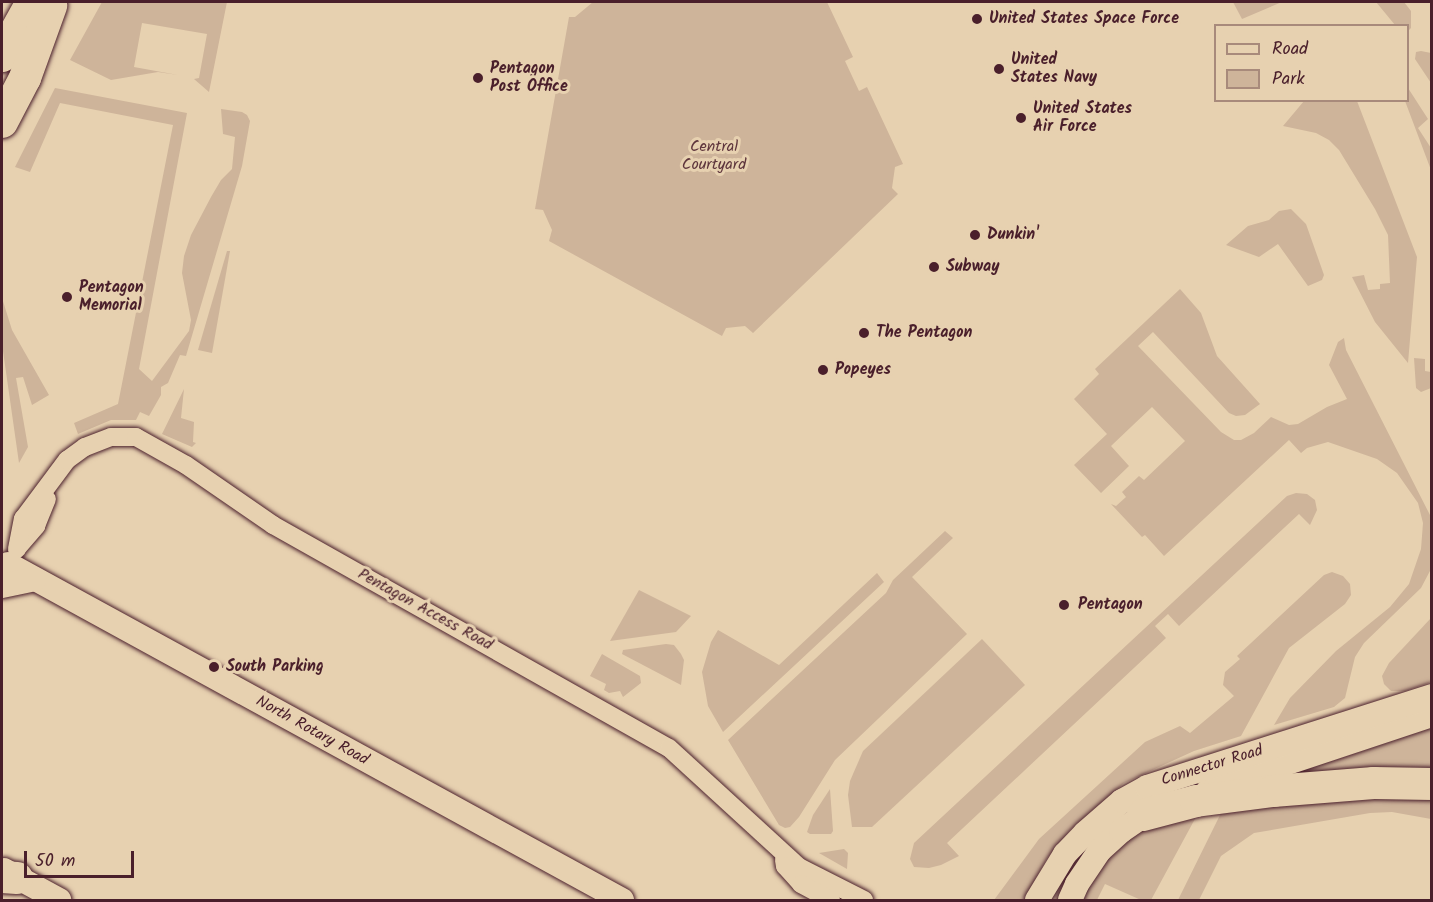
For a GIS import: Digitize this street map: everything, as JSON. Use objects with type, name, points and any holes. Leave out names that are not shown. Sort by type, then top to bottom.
[{"type":"highway","points":[[2,17],[11,2]]},
{"type":"highway","points":[[2,56],[45,3]]},
{"type":"highway","points":[[2,97],[45,3]]},
{"type":"highway","points":[[2,122],[25,78],[45,3]]},
{"type":"highway","points":[[1143,815],[1173,794],[1273,791],[1374,783],[1431,784]]},
{"type":"street","name":"Pentagon Access Road","points":[[6,569],[36,526],[55,478],[67,460],[85,447],[111,437],[136,437],[186,465],[273,525],[669,748],[799,867],[864,900]]},
{"type":"street","name":"North Rotary Road","points":[[6,569],[34,579],[622,900]]},
{"type":"street","name":"Connector Road","points":[[1173,794],[1307,737],[1431,696]]},
{"type":"street","name":"Connector Road","points":[[1037,900],[1065,854],[1096,822],[1122,801],[1173,794],[1295,762],[1431,715]]},
{"type":"street","points":[[1070,900],[1077,884],[1099,851],[1143,815]]},
{"type":"street","name":"Pentagon Access Road","points":[[782,852],[785,866],[801,884],[831,900]]},
{"type":"street","points":[[7,874],[59,900]]},
{"type":"green space","points":[[102,2],[227,2],[209,92],[194,79],[199,78],[207,34],[142,23],[134,67],[178,75],[158,72],[111,80],[70,60]]},
{"type":"green space","name":"Central Courtyard","points":[[593,2],[827,2],[853,57],[845,61],[859,91],[867,87],[903,164],[895,167],[892,188],[898,194],[753,333],[745,326],[726,328],[722,336],[549,241],[552,230],[543,210],[535,209],[569,17],[575,17]]},
{"type":"green space","points":[[1233,2],[1282,2],[1242,19]]},
{"type":"green space","points":[[1376,2],[1404,2],[1411,11],[1411,28],[1409,30],[1409,24],[1394,24]]},
{"type":"green space","points":[[1416,52],[1431,53],[1431,83],[1415,59]]},
{"type":"green space","points":[[55,88],[187,113],[139,369],[152,381],[189,331],[191,320],[182,273],[184,256],[191,235],[211,197],[221,180],[232,169],[235,137],[223,134],[221,109],[242,112],[250,121],[242,166],[186,356],[180,355],[168,383],[161,387],[161,395],[149,416],[140,412],[136,420],[111,420],[78,434],[74,423],[118,404],[173,125],[60,103],[30,172],[15,167]]},
{"type":"green space","points":[[1409,90],[1428,119],[1418,128],[1431,148],[1431,170],[1405,102],[1409,102]]},
{"type":"green space","points":[[1303,102],[1357,102],[1417,257],[1408,363],[1375,322],[1352,277],[1364,275],[1368,290],[1380,289],[1380,284],[1390,283],[1388,235],[1375,209],[1339,150],[1329,140],[1316,133],[1283,126]]},
{"type":"green space","points":[[1291,209],[1306,224],[1324,275],[1322,280],[1308,286],[1278,244],[1259,257],[1226,245],[1248,226],[1269,220],[1279,211]]},
{"type":"green space","points":[[227,251],[230,251],[212,353],[198,350]]},
{"type":"green space","points":[[1180,289],[1201,313],[1217,356],[1260,404],[1245,415],[1236,416],[1229,413],[1153,332],[1138,346],[1221,432],[1234,440],[1241,440],[1254,433],[1271,417],[1289,425],[1298,424],[1327,407],[1347,399],[1329,365],[1338,342],[1344,338],[1346,350],[1431,517],[1431,569],[1421,588],[1364,643],[1355,657],[1345,698],[1334,707],[1274,725],[1290,698],[1336,651],[1390,607],[1409,584],[1421,549],[1423,523],[1418,503],[1397,473],[1377,459],[1328,442],[1307,448],[1301,453],[1289,440],[1164,556],[1145,535],[1142,537],[1111,504],[1116,506],[1126,497],[1122,492],[1139,476],[1144,480],[1185,441],[1152,407],[1111,446],[1129,466],[1101,493],[1074,465],[1107,434],[1074,399],[1099,374],[1095,369]]},
{"type":"green space","points":[[2,298],[12,330],[49,395],[32,405],[23,377],[16,378],[28,447],[19,463],[2,344]]},
{"type":"green space","points":[[1414,358],[1425,359],[1425,371],[1431,372],[1431,388],[1421,392],[1416,388]]},
{"type":"green space","points":[[184,389],[181,418],[194,422],[193,442],[196,443],[192,447],[162,434]]},
{"type":"green space","points":[[1296,493],[1307,494],[1315,500],[1317,510],[1310,525],[1299,514],[1179,626],[1168,614],[1155,626],[1166,638],[947,843],[959,856],[929,868],[914,867],[910,859],[914,843],[1287,496]]},
{"type":"green space","points":[[945,531],[953,538],[912,577],[967,634],[835,760],[799,817],[790,827],[785,828],[779,825],[728,740],[886,593],[893,580]]},
{"type":"green space","points":[[1332,572],[1343,576],[1350,584],[1351,595],[1345,604],[1289,648],[1241,736],[1194,751],[1124,783],[1072,828],[1047,858],[1024,900],[994,900],[1039,839],[1145,742],[1180,726],[1190,733],[1234,696],[1223,685],[1225,672],[1240,659],[1237,656],[1324,575]]},
{"type":"green space","points":[[877,573],[884,582],[723,732],[708,706],[702,672],[711,642],[718,630],[779,665]]},
{"type":"green space","points":[[639,590],[691,616],[676,632],[610,641]]},
{"type":"green space","points":[[1431,618],[1431,682],[1405,691],[1391,691],[1384,684],[1382,676],[1389,663]]},
{"type":"green space","points":[[982,639],[1025,685],[872,827],[852,827],[848,795],[850,781],[863,751]]},
{"type":"green space","points":[[674,645],[684,660],[681,685],[622,654],[623,650]]},
{"type":"green space","points":[[602,654],[640,676],[641,683],[623,697],[620,691],[609,693],[604,690],[606,684],[590,676]]},
{"type":"green space","points":[[1431,724],[1431,775],[1270,783]]},
{"type":"green space","points":[[830,789],[833,831],[831,834],[810,834],[807,832],[813,815]]},
{"type":"green space","points":[[1431,792],[1431,819],[1392,812],[1370,813],[1254,833],[1221,856],[1199,900],[1178,900],[1222,811]]},
{"type":"green space","points":[[1196,817],[1151,900],[1141,900],[1105,884],[1097,900],[1072,900],[1099,866],[1149,823]]},
{"type":"green space","points":[[844,849],[848,853],[847,869],[819,853]]},
{"type":"place","name":"United States Space Force","points":[[977,19]]},
{"type":"place","name":"United States Navy","points":[[999,69]]},
{"type":"place","name":"Pentagon Post Office","points":[[478,78]]},
{"type":"place","name":"United States Air Force","points":[[1021,118]]},
{"type":"place","name":"Dunkin'","points":[[975,235]]},
{"type":"place","name":"Subway","points":[[934,267]]},
{"type":"place","name":"Pentagon Memorial","points":[[67,297]]},
{"type":"place","name":"The Pentagon","points":[[864,333]]},
{"type":"place","name":"Popeyes","points":[[823,370]]},
{"type":"place","name":"Pentagon","points":[[1064,605]]},
{"type":"place","name":"South Parking","points":[[214,667]]}]
